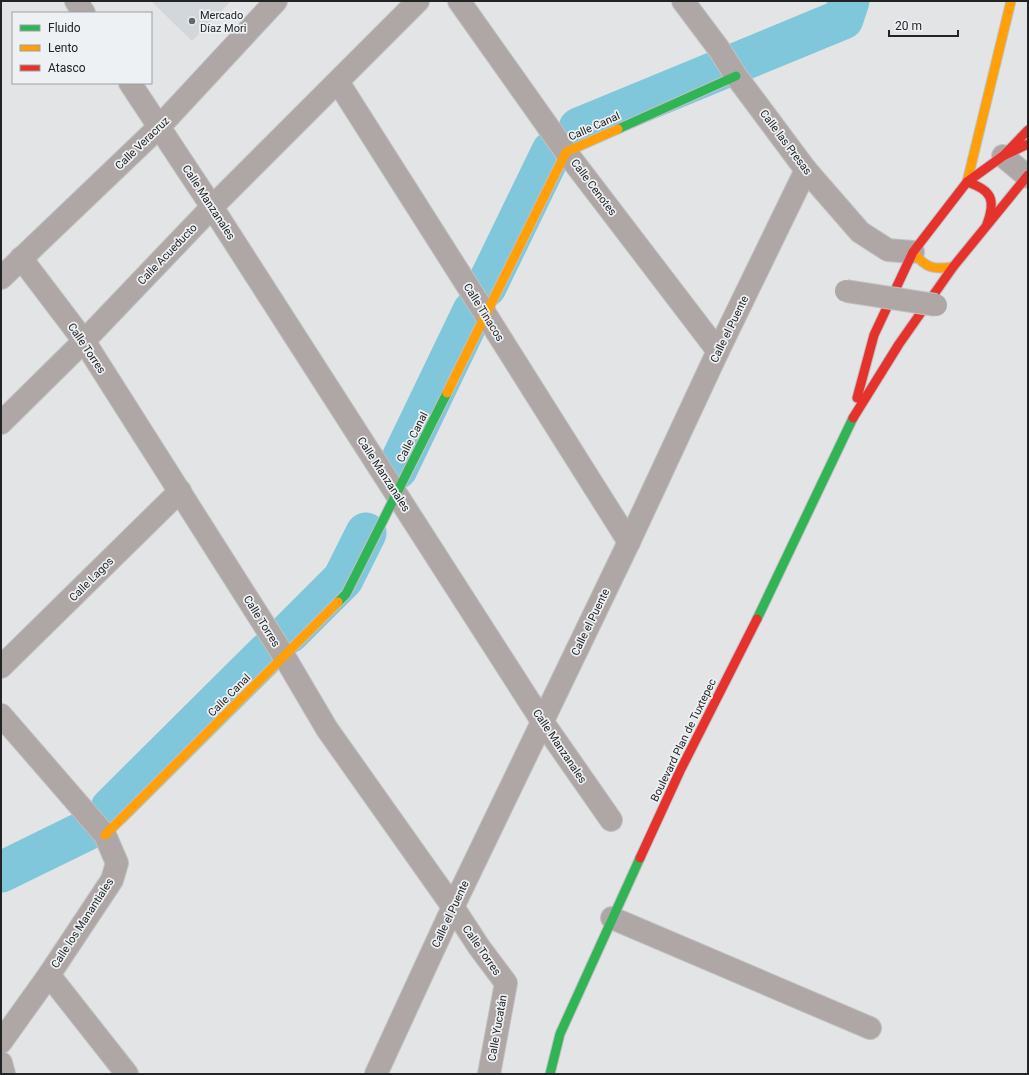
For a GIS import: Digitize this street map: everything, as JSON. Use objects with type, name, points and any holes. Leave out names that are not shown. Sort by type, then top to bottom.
[{"type":"main road","points":[[967,182],[1011,1]]},
{"type":"main road","name":"Calle Canal","points":[[105,835],[346,594],[566,152],[735,74]]},
{"type":"main road","points":[[1003,156],[1028,130]]},
{"type":"main road","points":[[850,423],[874,336],[913,252],[967,182],[1003,156],[1028,144]]},
{"type":"main road","points":[[850,423],[899,344],[952,268],[1028,176]]},
{"type":"main road","points":[[967,182],[981,186],[991,197],[993,211],[987,224]]},
{"type":"main road","points":[[913,252],[922,264],[937,270],[952,268]]},
{"type":"main road","name":"Boulevard Plan de Tuxtepec","points":[[550,1074],[560,1034],[612,918],[680,771],[763,607],[850,423]]},
{"type":"street","points":[[76,1],[83,12]]},
{"type":"street","name":"Calle Veracruz","points":[[1,278],[159,127],[276,1]]},
{"type":"street","name":"Calle Acueducto","points":[[1,423],[84,341],[212,207],[418,1]]},
{"type":"street","name":"Calle Cenotes","points":[[459,1],[566,152],[718,351]]},
{"type":"street","name":"Calle las Presas","points":[[684,1],[719,49],[735,74],[806,170],[860,232],[888,250],[913,252]]},
{"type":"street","name":"Calle Tinacos","points":[[338,82],[629,542]]},
{"type":"street","name":"Calle Manzanales","points":[[131,84],[212,207],[542,721],[611,820]]},
{"type":"street","points":[[1003,156],[1028,176]]},
{"type":"street","name":"Calle el Puente","points":[[376,1074],[453,906],[629,542],[718,351],[806,170]]},
{"type":"street","name":"Calle Torres","points":[[21,258],[84,341],[284,656],[328,729],[453,906],[478,947],[506,983]]},
{"type":"street","points":[[846,291],[936,305]]},
{"type":"street","name":"Calle Lagos","points":[[1,667],[180,491]]},
{"type":"street","name":"Calle los Manantiales","points":[[1,715],[105,835],[117,863],[112,880],[49,975],[127,1074]]},
{"type":"street","points":[[612,918],[870,1028]]},
{"type":"street","points":[[1,1042],[49,975]]},
{"type":"street","name":"Calle Yucatán","points":[[489,1074],[506,983]]},
{"type":"street","points":[[1,1063],[4,1074]]},
{"type":"shaded area","name":"Mercado Díaz Mori","points":[[151,1],[231,1],[192,41]]},
{"type":"waterway","points":[[579,128],[843,19],[849,1]]},
{"type":"waterway","points":[[486,287],[552,151]]},
{"type":"waterway","points":[[397,469],[473,311]]},
{"type":"waterway","points":[[289,633],[343,579],[366,533]]},
{"type":"waterway","points":[[111,808],[267,653]]},
{"type":"waterway","points":[[1,872],[89,829]]},
{"type":"traffic: fast","points":[[618,129],[736,76]]},
{"type":"traffic: fast","points":[[338,602],[346,594],[447,393]]},
{"type":"traffic: fast","points":[[757,619],[853,418]]},
{"type":"traffic: fast","points":[[550,1074],[560,1034],[640,858]]},
{"type":"traffic: slow","points":[[967,182],[1011,1]]},
{"type":"traffic: slow","points":[[447,393],[566,152],[618,129]]},
{"type":"traffic: slow","points":[[913,252],[922,262],[930,267],[953,267]]},
{"type":"traffic: slow","points":[[105,835],[338,602]]},
{"type":"traffic: jam","points":[[1004,155],[1028,130]]},
{"type":"traffic: jam","points":[[857,398],[874,335],[913,252],[967,182],[1003,156],[1028,144]]},
{"type":"traffic: jam","points":[[853,418],[899,344],[953,267],[1028,175]]},
{"type":"traffic: jam","points":[[967,182],[987,192],[990,197],[991,208],[987,224]]},
{"type":"traffic: jam","points":[[640,858],[680,771],[757,619]]},
{"type":"place","name":"Mercado Díaz Mori","points":[[192,21]]}]
